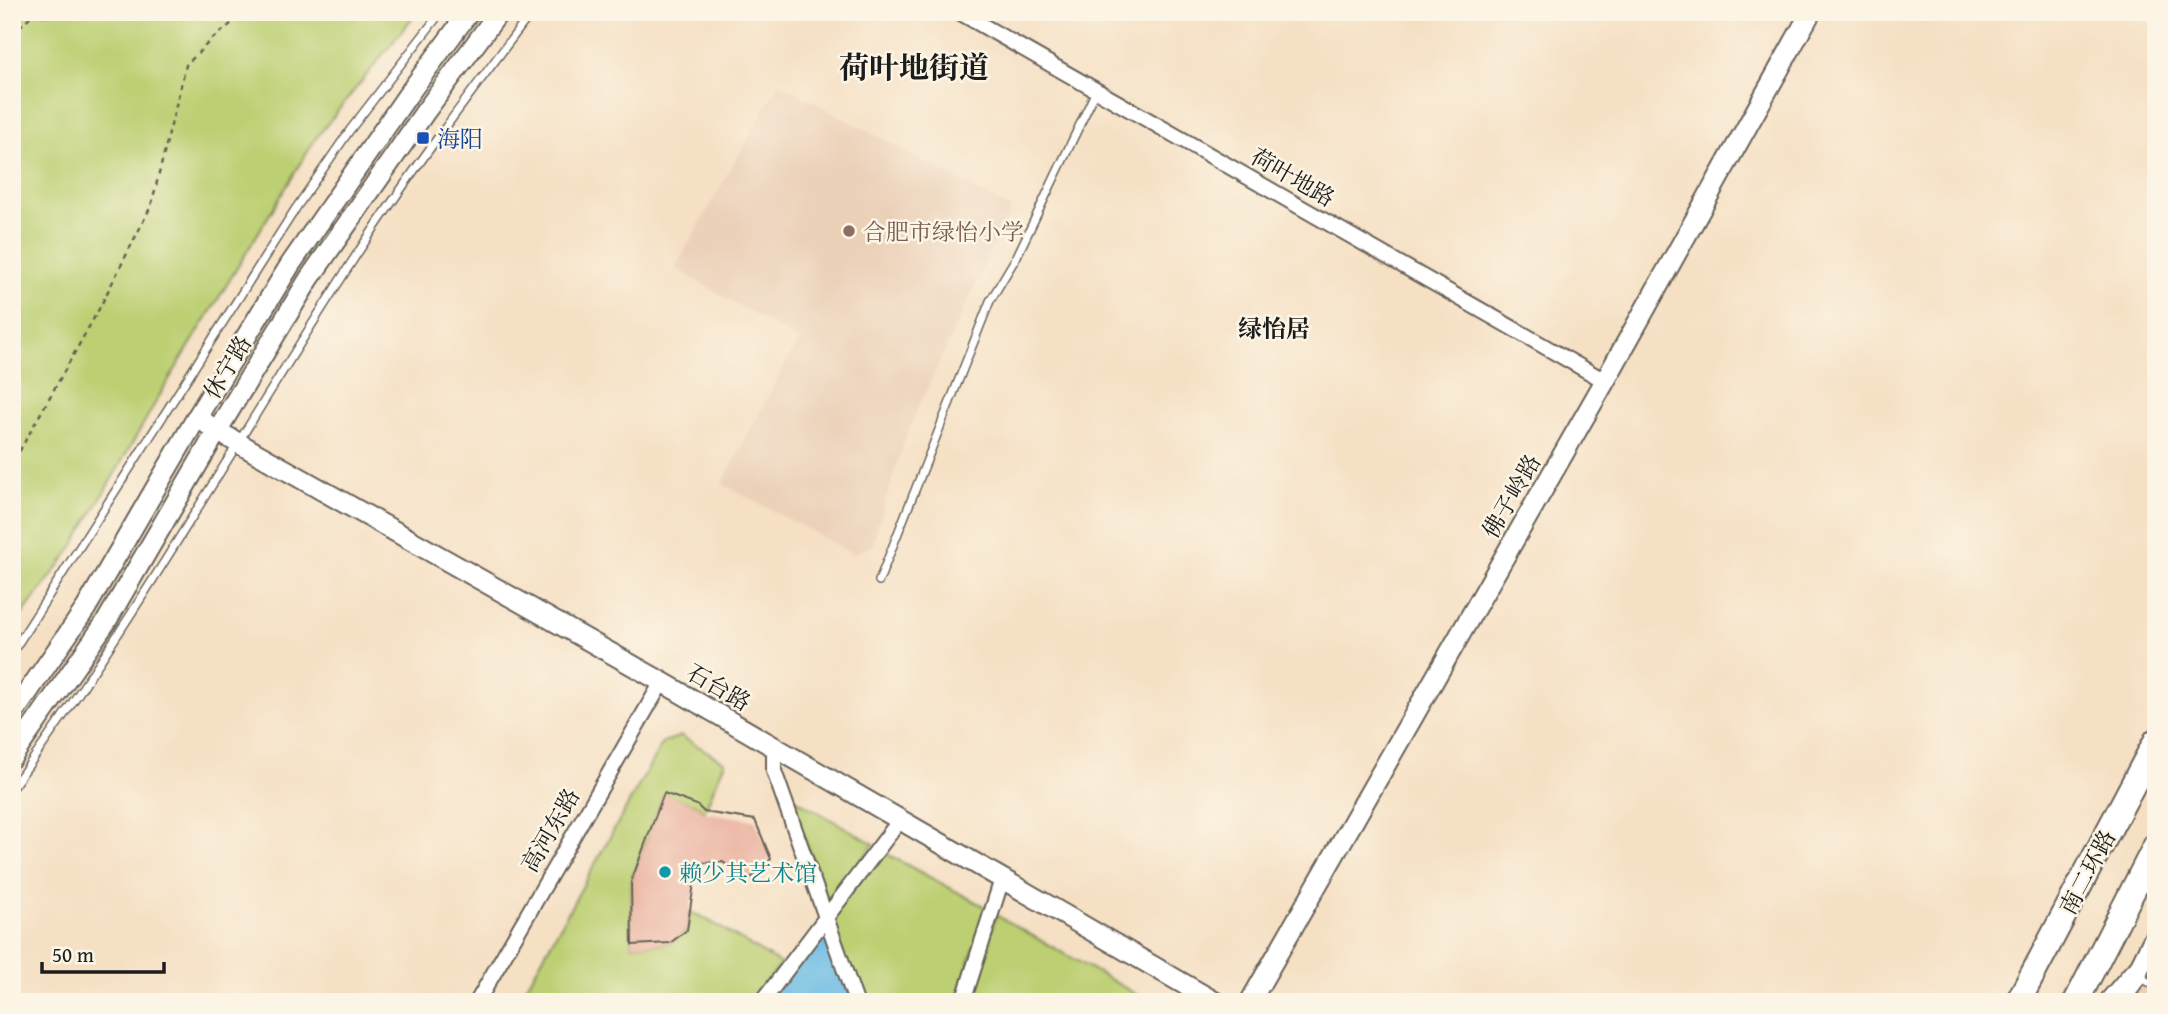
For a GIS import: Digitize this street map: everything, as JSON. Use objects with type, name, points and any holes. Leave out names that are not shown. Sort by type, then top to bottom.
[{"type":"highway","name":"南二环路","points":[[2018,1002],[2156,741]]},
{"type":"highway","points":[[2076,1002],[2156,845]]},
{"type":"highway","points":[[2112,1002],[2146,981]]},
{"type":"street","name":"休宁路","points":[[12,715],[86,608],[197,417],[290,265],[469,12]]},
{"type":"street","name":"休宁路","points":[[12,757],[106,622],[217,430],[309,279],[425,112],[499,12]]},
{"type":"street","name":"荷叶地路","points":[[959,12],[1605,380]]},
{"type":"street","name":"佛子岭路","points":[[1250,1002],[1605,380],[1811,12]]},
{"type":"street","name":"石台路","points":[[197,417],[1215,1002]]},
{"type":"street","name":"高河东路","points":[[477,1002],[662,682]]},
{"type":"street","points":[[774,747],[774,771],[856,1002]]},
{"type":"street","points":[[762,1002],[900,820]]},
{"type":"street","points":[[963,1002],[1002,879]]},
{"type":"street","points":[[2122,1002],[2146,981],[2156,934]]},
{"type":"lane","points":[[12,653],[296,208],[350,130],[441,12]]},
{"type":"lane","points":[[12,788],[68,709],[356,256],[460,106],[532,12]]},
{"type":"lane","points":[[879,581],[990,301],[1017,256],[1096,91]]},
{"type":"path","points":[[12,34],[35,12]]},
{"type":"path","points":[[12,458],[19,452],[93,320],[151,206],[186,65],[212,39],[246,12]]},
{"type":"shaded area","name":"合肥市绿怡小学","points":[[779,83],[1011,209],[917,410],[902,448],[872,545],[854,554],[722,484],[798,340],[675,268]]},
{"type":"shaded area","points":[[2156,934],[2156,1002],[2122,1002]]},
{"type":"green space","points":[[12,12],[417,12],[316,138],[161,393],[71,550],[12,628]]},
{"type":"green space","points":[[681,736],[725,762],[704,812],[697,805],[664,794],[631,882],[632,945],[670,943],[687,930],[690,912],[781,964],[752,1002],[518,1002],[663,742]]},
{"type":"green space","points":[[790,796],[874,844],[827,903]]},
{"type":"green space","points":[[883,852],[987,908],[956,1002],[859,1002],[830,919]]},
{"type":"green space","points":[[996,915],[1150,1002],[969,1002]]},
{"type":"water","points":[[826,923],[853,1002],[777,1002],[770,998]]},
{"type":"building","name":"赖少其艺术馆","points":[[664,793],[697,805],[704,812],[755,820],[771,859],[747,882],[723,862],[697,863],[687,930],[670,943],[632,945],[631,882]]},
{"type":"place","name":"海阳","points":[[423,138]]},
{"type":"place","name":"合肥市绿怡小学","points":[[849,231]]},
{"type":"place","name":"赖少其艺术馆","points":[[665,872]]},
{"type":"district","name":"荷叶地街道","points":[[914,67]]},
{"type":"district","name":"绿怡居","points":[[1274,328]]}]
